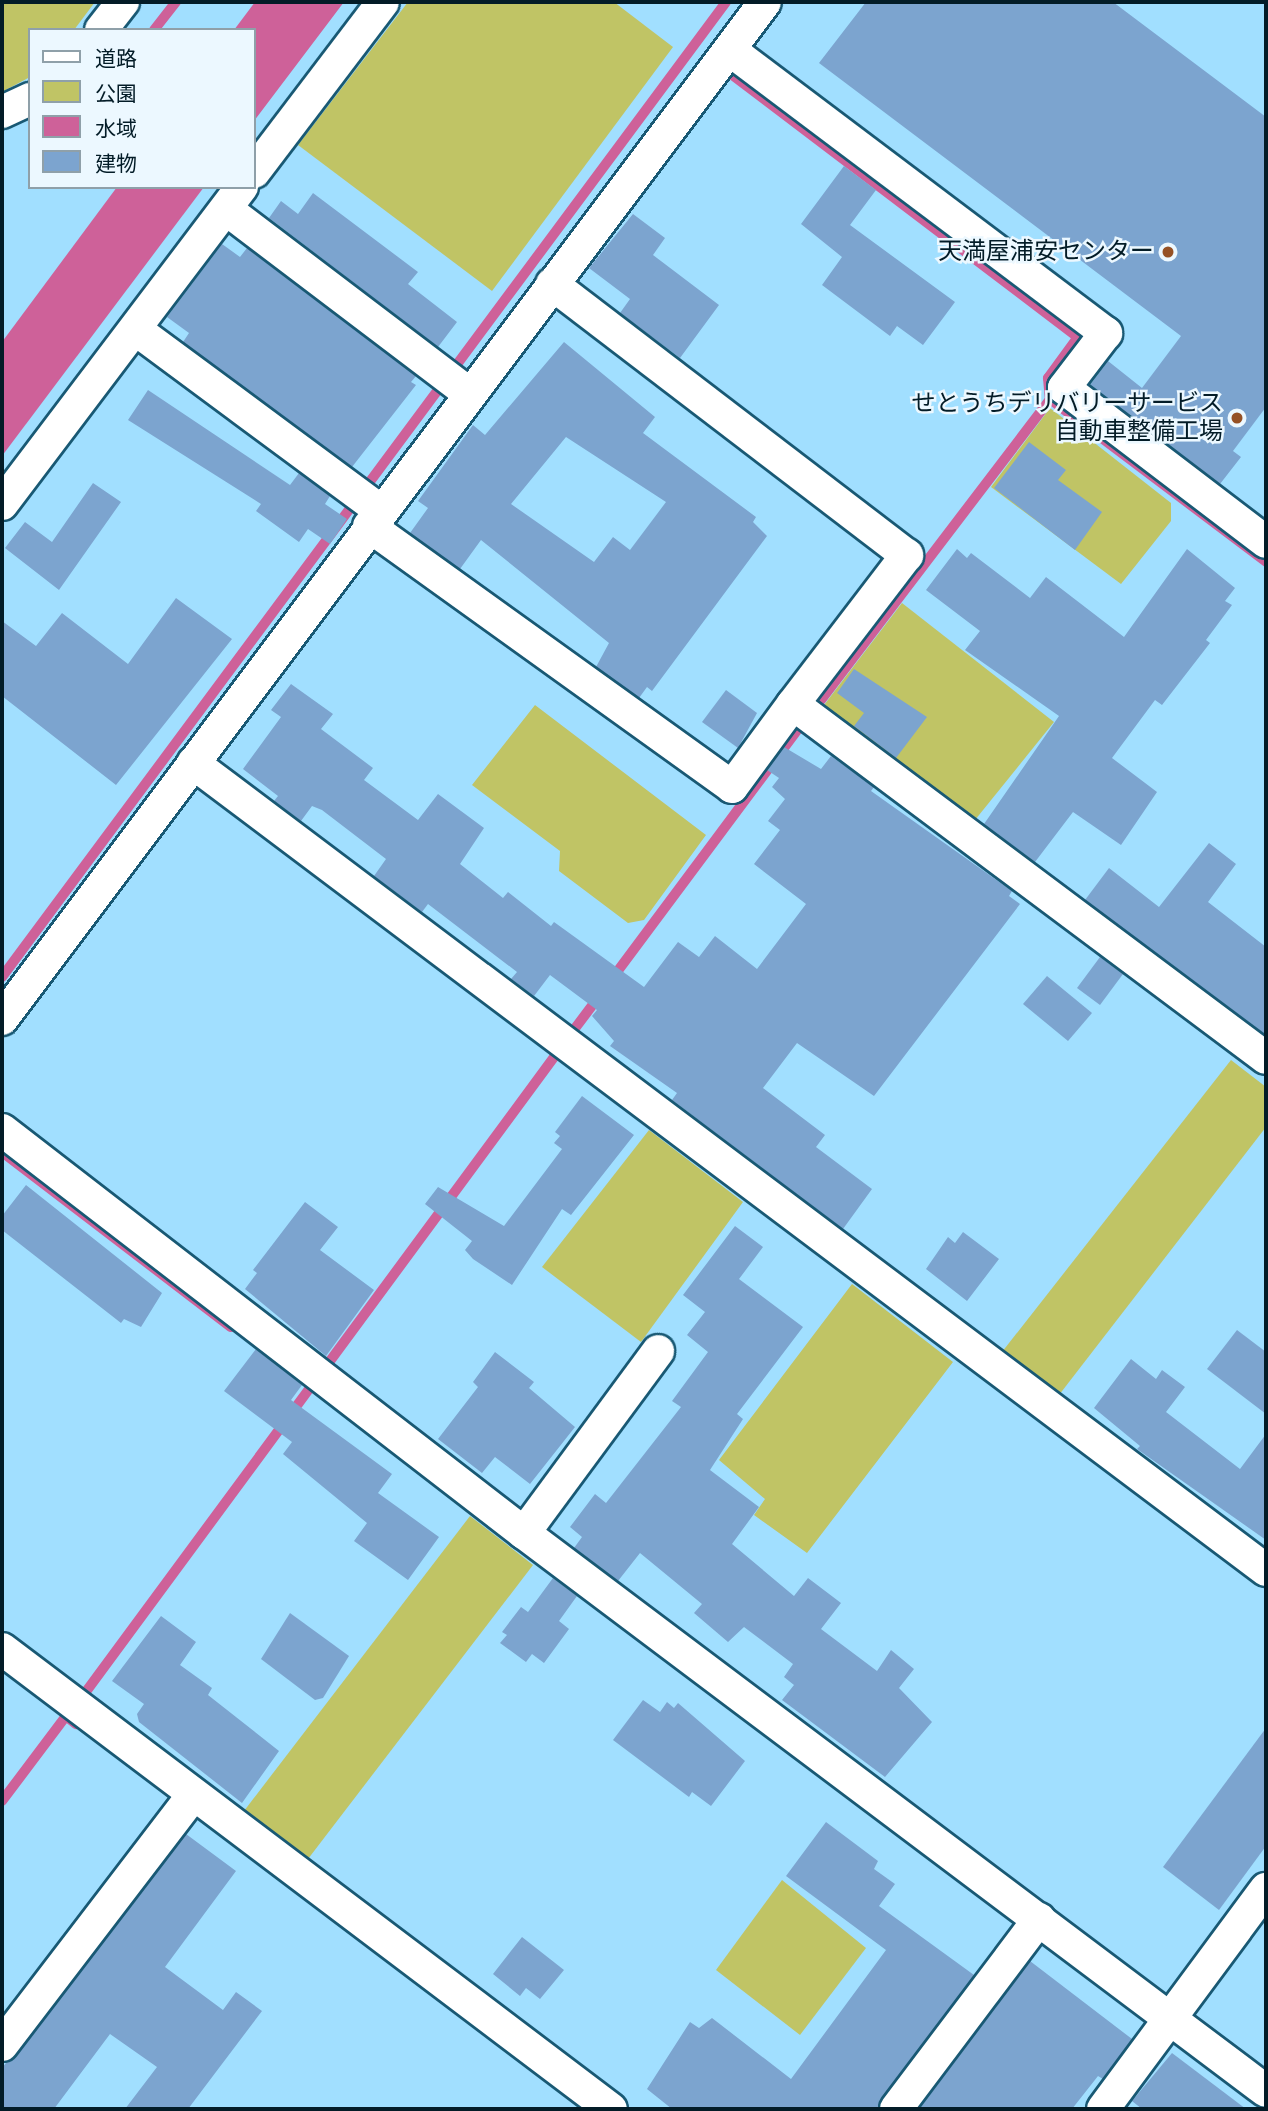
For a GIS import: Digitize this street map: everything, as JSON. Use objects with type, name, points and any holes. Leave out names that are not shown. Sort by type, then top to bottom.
[{"type":"street","points":[[104,28],[123,2]]},
{"type":"street","points":[[256,169],[383,2]]},
{"type":"street","points":[[2,1020],[193,763],[453,381],[552,284],[765,2]]},
{"type":"street","points":[[730,50],[1106,333],[1064,388],[1266,542]]},
{"type":"street","points":[[2,112],[28,100]]},
{"type":"street","points":[[2,504],[234,198],[453,381]]},
{"type":"street","points":[[135,329],[732,787],[907,555],[552,284]]},
{"type":"street","points":[[793,704],[1266,1058]]},
{"type":"street","points":[[193,763],[1266,1570]]},
{"type":"street","points":[[2,1130],[1033,1927],[1170,2019],[1266,2091]]},
{"type":"street","points":[[524,1533],[658,1351]]},
{"type":"street","points":[[2,1649],[193,1796],[611,2109]]},
{"type":"street","points":[[2,2045],[193,1796]]},
{"type":"street","points":[[1103,2109],[1266,1889]]},
{"type":"street","points":[[896,2109],[1033,1927]]},
{"type":"green space","points":[[2,2],[95,2],[76,28],[28,28],[28,78],[2,92]]},
{"type":"green space","points":[[408,2],[614,2],[673,47],[492,291],[298,145]]},
{"type":"green space","points":[[1050,408],[1171,503],[1171,521],[1121,584],[991,487]]},
{"type":"green space","points":[[902,603],[1054,722],[975,820],[821,709]]},
{"type":"green space","points":[[535,705],[706,835],[644,920],[628,923],[559,871],[560,851],[472,785]]},
{"type":"green space","points":[[1231,1060],[1266,1087],[1266,1127],[1059,1395],[1002,1352]]},
{"type":"green space","points":[[649,1130],[743,1202],[641,1342],[542,1267]]},
{"type":"green space","points":[[852,1284],[953,1362],[807,1553],[754,1515],[765,1499],[719,1460]]},
{"type":"green space","points":[[470,1516],[533,1565],[308,1859],[244,1811]]},
{"type":"green space","points":[[782,1880],[866,1948],[800,2035],[716,1970]]},
{"type":"water","points":[[255,2],[344,2],[256,118],[256,28],[236,28]]},
{"type":"water","points":[[116,189],[202,189],[2,456],[2,342]]},
{"type":"building","name":"天満屋浦安センター","points":[[866,2],[1113,2],[1266,117],[1266,407],[1233,451],[1241,457],[1220,484],[1090,385],[1108,361],[1142,388],[1181,336],[819,63]]},
{"type":"building","points":[[844,166],[876,190],[850,225],[955,302],[923,345],[897,326],[890,336],[822,285],[842,257],[801,224]]},
{"type":"building","points":[[313,193],[418,272],[408,284],[457,322],[438,347],[269,218],[281,201],[298,214]]},
{"type":"building","points":[[633,214],[665,238],[653,255],[719,305],[680,358],[620,313],[630,299],[589,268]]},
{"type":"building","points":[[222,244],[240,257],[247,248],[416,376],[411,382],[416,385],[352,467],[183,342],[189,333],[167,317]]},
{"type":"building","points":[[564,342],[655,417],[643,433],[756,517],[753,522],[767,536],[652,691],[647,687],[639,698],[596,667],[609,643],[481,540],[460,569],[410,533],[428,508],[418,501],[473,425],[485,435]],"holes":[[[566,437],[666,502],[630,550],[613,537],[594,562],[511,504]]]},
{"type":"building","points":[[148,390],[290,485],[299,473],[330,496],[325,504],[347,519],[330,544],[308,529],[299,542],[256,511],[261,504],[128,420]]},
{"type":"building","points":[[1029,442],[1066,470],[1058,480],[1102,512],[1075,550],[994,488]]},
{"type":"building","points":[[93,483],[121,502],[59,590],[5,548],[25,522],[52,542]]},
{"type":"building","points":[[957,549],[967,558],[971,553],[1030,598],[1046,577],[1124,637],[1187,549],[1235,588],[1225,601],[1232,605],[1206,640],[1210,643],[1162,705],[1155,700],[1112,758],[1157,792],[1121,845],[1073,812],[1035,862],[984,824],[1059,716],[965,650],[980,631],[926,590]]},
{"type":"building","points":[[176,598],[232,639],[116,785],[2,696],[2,621],[36,646],[62,613],[128,664]]},
{"type":"building","points":[[854,669],[927,717],[896,758],[854,726],[864,713],[837,693]]},
{"type":"building","points":[[291,684],[333,714],[321,729],[373,768],[364,780],[418,820],[438,794],[484,828],[460,864],[503,898],[508,892],[551,926],[554,922],[644,987],[678,942],[699,957],[715,936],[757,969],[806,904],[754,864],[780,830],[768,821],[785,799],[772,787],[779,778],[767,770],[784,747],[821,769],[831,756],[874,787],[871,791],[1012,891],[1009,896],[1020,904],[874,1096],[797,1043],[763,1088],[825,1135],[816,1147],[872,1189],[843,1229],[672,1100],[677,1093],[610,1046],[614,1041],[592,1016],[597,1010],[550,975],[534,996],[511,979],[517,972],[428,904],[422,912],[374,876],[386,859],[322,810],[312,806],[301,821],[274,801],[278,796],[243,769],[281,717],[271,710]]},
{"type":"building","points":[[726,690],[757,713],[738,748],[702,722]]},
{"type":"building","points":[[1209,843],[1236,864],[1208,902],[1266,947],[1266,1035],[1085,900],[1109,868],[1159,907]]},
{"type":"building","points":[[1100,957],[1123,974],[1100,1005],[1077,988]]},
{"type":"building","points":[[1047,976],[1092,1013],[1068,1041],[1023,1004]]},
{"type":"building","points":[[582,1096],[634,1135],[571,1215],[562,1209],[512,1285],[473,1259],[465,1250],[472,1241],[425,1204],[438,1187],[504,1226],[562,1149],[554,1143],[560,1136],[555,1132]]},
{"type":"building","points":[[26,1185],[162,1293],[141,1327],[124,1319],[121,1323],[2,1230],[2,1216]]},
{"type":"building","points":[[305,1202],[338,1227],[320,1250],[374,1290],[326,1356],[245,1289],[257,1273],[253,1270]]},
{"type":"building","points":[[735,1226],[763,1247],[739,1279],[803,1327],[737,1414],[743,1419],[710,1470],[759,1507],[732,1544],[794,1596],[808,1578],[841,1603],[821,1629],[877,1671],[891,1650],[914,1669],[899,1688],[932,1722],[885,1777],[782,1700],[794,1685],[784,1677],[793,1664],[744,1627],[728,1642],[694,1613],[702,1604],[640,1553],[618,1581],[574,1548],[582,1537],[570,1527],[595,1494],[606,1503],[681,1407],[672,1401],[708,1352],[687,1335],[705,1312],[683,1295]]},
{"type":"building","points":[[963,1232],[999,1259],[967,1301],[926,1269],[948,1237],[955,1243]]},
{"type":"building","points":[[1237,1330],[1266,1352],[1266,1414],[1207,1369]]},
{"type":"building","points":[[256,1349],[302,1385],[291,1400],[392,1474],[378,1493],[439,1537],[408,1580],[354,1541],[367,1523],[283,1454],[292,1442],[224,1391]]},
{"type":"building","points":[[495,1352],[534,1382],[529,1388],[575,1427],[530,1484],[495,1457],[482,1473],[438,1439],[478,1387],[473,1382]]},
{"type":"building","points":[[1131,1359],[1156,1379],[1162,1370],[1185,1387],[1166,1412],[1240,1469],[1266,1434],[1266,1540],[1137,1449],[1140,1446],[1094,1408]]},
{"type":"building","points":[[553,1578],[577,1596],[559,1621],[569,1629],[544,1663],[532,1654],[526,1662],[500,1643],[507,1635],[502,1632],[521,1607],[528,1612]]},
{"type":"building","points":[[290,1613],[349,1656],[323,1698],[315,1700],[261,1659]]},
{"type":"building","points":[[161,1616],[196,1642],[180,1665],[212,1688],[208,1695],[279,1751],[242,1803],[139,1722],[137,1714],[144,1704],[112,1681]]},
{"type":"building","points":[[643,1700],[660,1712],[667,1702],[674,1708],[678,1703],[745,1761],[711,1806],[692,1792],[689,1797],[613,1740]]},
{"type":"building","points":[[1266,1728],[1266,1846],[1219,1910],[1163,1867]]},
{"type":"building","points":[[826,1822],[878,1861],[874,1869],[895,1884],[879,1906],[974,1975],[878,2109],[672,2109],[647,2089],[690,2022],[699,2028],[712,2018],[791,2079],[886,1950],[786,1876]]},
{"type":"building","points":[[186,1834],[236,1871],[165,1967],[223,2010],[236,1992],[262,2011],[188,2109],[125,2109],[157,2067],[110,2034],[54,2109],[2,2109],[2,2068]]},
{"type":"building","points":[[522,1937],[564,1970],[540,1999],[526,1988],[520,1996],[493,1974]]},
{"type":"building","points":[[1030,1961],[1132,2039],[1103,2079],[1098,2076],[1072,2109],[919,2109]]},
{"type":"building","points":[[1172,2053],[1246,2109],[1142,2109],[1132,2101]]},
{"type":"waterway","points":[[156,28],[176,2]]},
{"type":"waterway","points":[[2,977],[726,2]]},
{"type":"waterway","points":[[731,74],[1078,337],[1048,378],[1050,399],[1266,562]]},
{"type":"waterway","points":[[821,700],[1050,399]]},
{"type":"waterway","points":[[611,980],[801,725],[808,731]]},
{"type":"waterway","points":[[576,1027],[599,996]]},
{"type":"waterway","points":[[330,1361],[559,1050]]},
{"type":"waterway","points":[[2,1152],[231,1327]]},
{"type":"waterway","points":[[85,1693],[311,1387]]},
{"type":"waterway","points":[[2,1801],[66,1716],[76,1724]]},
{"type":"place","name":"天満屋浦安センター","points":[[1168,252]]},
{"type":"place","name":"せとうちデリバリーサービス 自動車整備工場","points":[[1237,418]]}]
